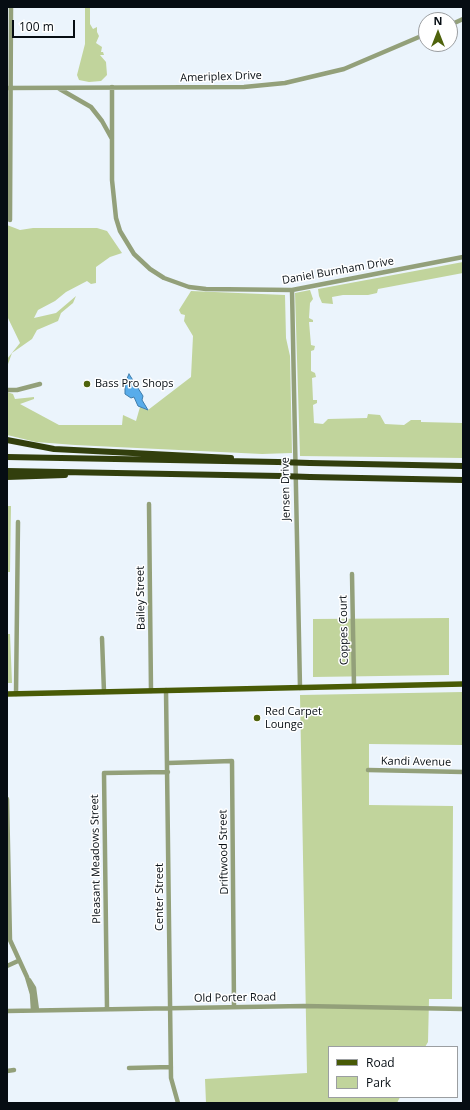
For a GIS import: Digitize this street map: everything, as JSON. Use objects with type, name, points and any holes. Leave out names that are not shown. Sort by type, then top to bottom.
[{"type":"highway","points":[[7,440],[54,449],[222,457],[267,462]]},
{"type":"highway","points":[[7,457],[463,466]]},
{"type":"highway","points":[[7,471],[463,480]]},
{"type":"highway","points":[[7,477],[114,473]]},
{"type":"main road","points":[[8,694],[463,684]]},
{"type":"street","points":[[10,220],[9,88],[11,7]]},
{"type":"street","name":"Ameriplex Drive","points":[[9,88],[244,87],[285,83],[344,69],[418,37]]},
{"type":"street","points":[[56,87],[91,107],[102,122],[112,140]]},
{"type":"street","name":"Daniel Burnham Drive","points":[[112,87],[113,198],[116,218],[126,243],[134,254],[150,269],[164,278],[189,287],[226,290],[292,290],[463,257]]},
{"type":"street","name":"Jensen Drive","points":[[292,290],[300,688]]},
{"type":"street","points":[[7,390],[22,389],[40,384]]},
{"type":"street","name":"Bailey Street","points":[[149,504],[151,690]]},
{"type":"street","points":[[16,694],[18,522]]},
{"type":"street","name":"Coppes Court","points":[[352,574],[354,686]]},
{"type":"street","points":[[102,638],[104,692]]},
{"type":"street","name":"Center Street","points":[[166,690],[171,1067],[173,1089],[178,1103]]},
{"type":"street","name":"Driftwood Street","points":[[168,763],[232,761],[234,1006]]},
{"type":"street","name":"Kandi Avenue","points":[[368,770],[463,772]]},
{"type":"street","name":"Pleasant Meadows Street","points":[[107,1008],[104,773],[168,772]]},
{"type":"street","points":[[7,799],[10,940],[18,961],[27,977],[35,1010]]},
{"type":"street","points":[[7,966],[18,961]]},
{"type":"street","name":"Old Porter Road","points":[[7,1011],[234,1006],[463,1009]]},
{"type":"street","points":[[129,1068],[171,1067]]},
{"type":"street","points":[[7,1071],[14,1070]]},
{"type":"green space","points":[[85,7],[90,7],[90,24],[93,29],[97,27],[99,36],[96,43],[102,47],[101,52],[103,52],[104,55],[100,55],[106,62],[107,75],[101,81],[89,82],[79,80],[77,75],[85,44]]},
{"type":"green space","points":[[7,225],[20,230],[33,228],[97,228],[107,231],[122,253],[110,257],[96,267],[96,283],[91,284],[87,281],[66,292],[55,301],[38,310],[34,318],[56,313],[76,296],[73,303],[61,313],[58,321],[37,330],[32,339],[12,353],[7,367],[7,359],[20,343],[7,316]]},
{"type":"green space","points":[[463,262],[463,273],[378,289],[377,293],[368,295],[343,295],[332,297],[333,304],[322,303],[319,296],[318,289]]},
{"type":"green space","points":[[310,290],[313,299],[310,303],[309,318],[313,320],[313,322],[309,322],[311,345],[315,346],[314,350],[311,351],[311,371],[315,373],[316,377],[312,378],[313,400],[317,400],[317,403],[313,405],[314,423],[323,424],[328,419],[367,418],[368,414],[380,415],[385,424],[404,425],[411,420],[421,420],[421,422],[463,423],[463,458],[300,456],[295,293]]},
{"type":"green space","points":[[191,291],[285,295],[286,338],[290,356],[292,453],[262,454],[75,445],[36,442],[7,435],[7,392],[13,394],[15,399],[34,397],[34,399],[20,404],[59,425],[122,425],[123,415],[136,421],[140,407],[148,410],[191,377],[193,336],[184,321],[185,315],[181,314],[179,310]]},
{"type":"green space","points":[[7,506],[11,506],[10,572],[7,572]]},
{"type":"green space","points":[[449,618],[449,675],[313,677],[313,619]]},
{"type":"green space","points":[[7,634],[10,634],[12,683],[7,683]]},
{"type":"green space","points":[[463,692],[463,745],[369,744],[369,805],[453,806],[452,999],[429,999],[428,1042],[426,1046],[328,1046],[328,1098],[400,1098],[397,1103],[206,1103],[205,1079],[307,1073],[300,695]]},
{"type":"water","points":[[129,374],[143,396],[142,400],[148,410],[138,406],[134,397],[131,398],[125,394],[125,383]]},
{"type":"place","name":"Bass Pro Shops","points":[[87,384]]},
{"type":"place","name":"Red Carpet Lounge","points":[[257,718]]}]
